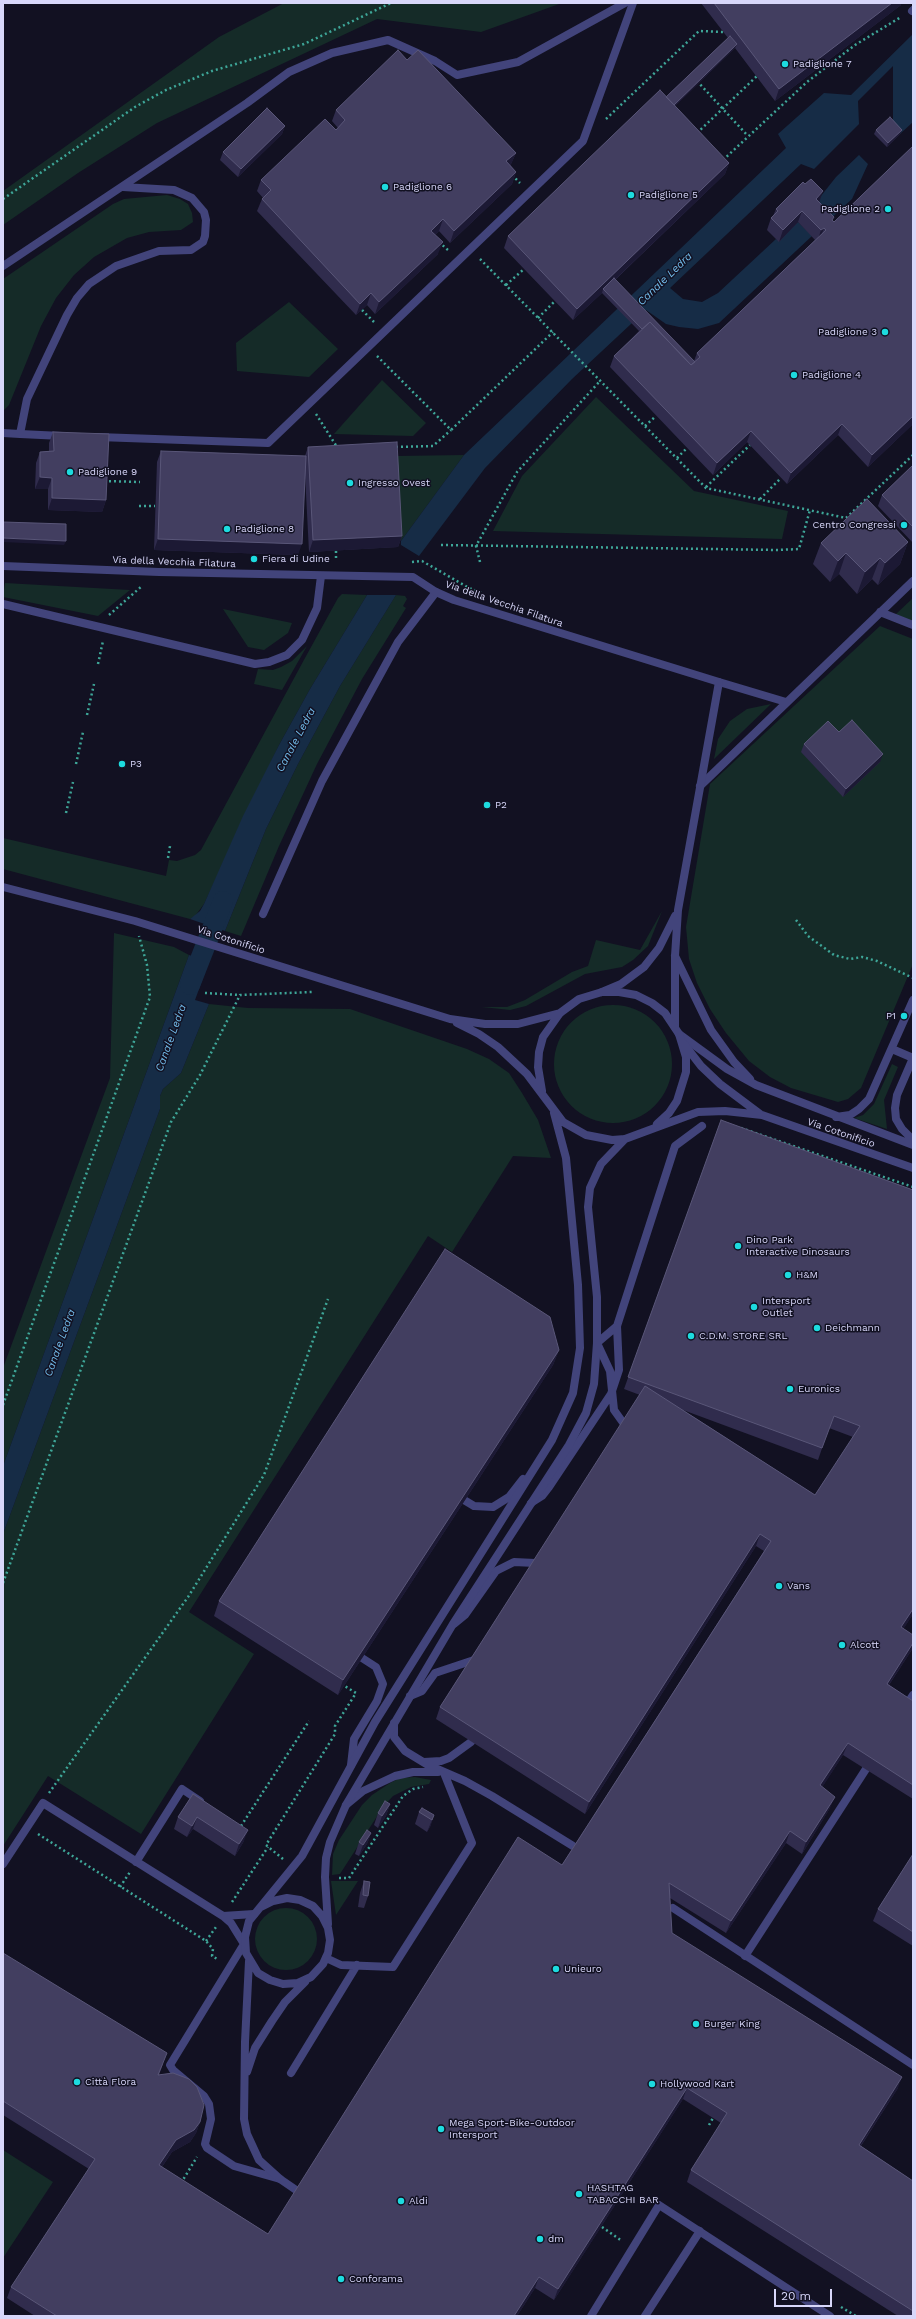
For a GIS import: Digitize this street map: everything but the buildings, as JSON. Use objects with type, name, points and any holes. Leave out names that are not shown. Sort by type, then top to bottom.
[{"type":"street","points":[[3,266],[124,187],[247,103],[289,72],[332,54],[388,40],[436,61],[457,75],[518,62],[625,3]]},
{"type":"street","points":[[88,437],[268,443],[583,141],[633,3]]},
{"type":"street","points":[[20,434],[30,392],[66,315],[77,298],[89,284],[116,266],[159,252],[192,250],[203,242],[206,220],[199,204],[192,198],[174,190],[124,187]]},
{"type":"street","points":[[3,433],[73,436]]},
{"type":"street","name":"Via della Vecchia Filatura","points":[[3,566],[159,572],[414,577],[436,592],[508,618],[786,702]]},
{"type":"street","points":[[3,604],[255,664],[270,662],[287,655],[302,640],[317,608],[321,576]]},
{"type":"street","points":[[700,786],[913,581]]},
{"type":"street","points":[[263,914],[322,781],[398,642],[436,592]]},
{"type":"street","points":[[880,612],[913,625]]},
{"type":"street","points":[[719,682],[678,910],[675,956],[677,1030],[727,1069],[756,1085],[836,1117],[913,1145]]},
{"type":"street","name":"Via Cotonificio","points":[[3,887],[135,921],[450,1020],[479,1034],[498,1047],[526,1074],[544,1095],[554,1113],[574,1130],[586,1135],[612,1140],[625,1139],[698,1112],[725,1111],[762,1115]]},
{"type":"street","points":[[602,992],[621,984],[644,967],[668,933],[678,910]]},
{"type":"street","points":[[675,956],[711,1030],[734,1062],[756,1085]]},
{"type":"street","name":"Via Cotonificio","points":[[544,1095],[538,1067],[539,1052],[543,1037],[560,1013],[579,999],[602,992],[625,993],[652,1003],[665,1013],[677,1030],[683,1042],[701,1066],[740,1101],[762,1115],[913,1168]]},
{"type":"street","points":[[836,1117],[850,1115],[859,1109],[869,1099],[913,1000]]},
{"type":"street","name":"Via Cotonificio","points":[[450,1020],[485,1024],[518,1024],[560,1013]]},
{"type":"street","name":"Via Cotonificio","points":[[646,1132],[669,1113],[677,1100],[686,1072],[683,1042]]},
{"type":"street","points":[[892,1049],[913,1058],[897,1095],[895,1108],[896,1119],[902,1129],[913,1140]]},
{"type":"street","points":[[280,2180],[234,2166],[213,2153],[205,2144],[210,2119],[209,2104],[204,2096],[171,2068],[171,2061],[244,1944],[246,1930],[254,1914],[302,1856],[375,1722],[552,1440],[573,1393],[580,1348],[578,1285],[566,1158],[554,1113]]},
{"type":"street","points":[[531,1503],[542,1496],[549,1487],[611,1394],[619,1370],[617,1326],[676,1146],[702,1126]]},
{"type":"street","points":[[245,2078],[255,2048],[272,2021],[288,1998],[311,1977],[326,1958],[330,1940],[325,1877],[326,1858],[330,1842],[346,1805],[453,1624],[569,1445],[586,1413],[594,1384],[597,1343],[597,1297],[588,1207],[590,1188],[601,1164],[625,1139]]},
{"type":"street","points":[[597,1343],[617,1326]]},
{"type":"street","points":[[597,1343],[610,1371],[611,1394],[614,1410],[624,1424]]},
{"type":"street","points":[[464,1500],[474,1506],[483,1508],[501,1504],[519,1486],[552,1440]]},
{"type":"street","points":[[453,1624],[465,1615],[496,1572],[514,1562],[535,1563]]},
{"type":"street","points":[[351,1765],[354,1739],[377,1701],[383,1684],[376,1667],[362,1658]]},
{"type":"street","points":[[410,1696],[422,1691],[435,1673],[474,1660]]},
{"type":"street","points":[[904,1710],[913,1695]]},
{"type":"street","points":[[394,1722],[394,1737],[399,1745],[422,1762],[444,1773],[466,1781],[573,1846]]},
{"type":"street","points":[[422,1762],[441,1761],[471,1742]]},
{"type":"street","points":[[745,1956],[866,1769]]},
{"type":"street","points":[[346,1805],[363,1792],[395,1776],[413,1772],[444,1773]]},
{"type":"street","points":[[326,1958],[341,1965],[393,1967],[472,1843],[444,1773]]},
{"type":"street","points":[[136,1862],[182,1790],[205,1804]]},
{"type":"street","points":[[3,1864],[42,1803],[136,1862],[225,1912],[254,1914]]},
{"type":"street","points":[[261,1907],[273,1901],[287,1898],[300,1900],[313,1906],[322,1916],[328,1928]]},
{"type":"street","points":[[673,1908],[913,2065]]},
{"type":"street","points":[[225,1912],[244,1944],[249,1961],[244,2119],[247,2134],[259,2160],[280,2180],[299,2192]]},
{"type":"street","points":[[249,1961],[264,1976],[283,1984],[298,1983],[311,1977]]},
{"type":"street","points":[[291,2072],[357,1965]]},
{"type":"street","points":[[591,2316],[659,2205],[830,2316]]},
{"type":"street","points":[[646,2316],[700,2231]]},
{"type":"path","points":[[3,199],[135,107],[166,90],[212,72],[304,44],[391,3]]},
{"type":"path","points":[[722,161],[807,82],[855,45],[912,10]]},
{"type":"path","points":[[605,120],[699,31],[723,32]]},
{"type":"path","points":[[690,84],[701,74]]},
{"type":"path","points":[[696,134],[757,76]]},
{"type":"path","points":[[696,79],[748,136]]},
{"type":"path","points":[[511,174],[530,192]]},
{"type":"path","points":[[433,236],[458,261]]},
{"type":"path","points":[[470,249],[706,488],[846,518],[913,454]]},
{"type":"path","points":[[506,285],[524,269]]},
{"type":"path","points":[[538,318],[555,302]]},
{"type":"path","points":[[362,310],[384,332]]},
{"type":"path","points":[[395,447],[432,446],[451,430],[553,332]]},
{"type":"path","points":[[368,347],[451,430]]},
{"type":"path","points":[[480,562],[476,546],[516,472],[600,381]]},
{"type":"path","points":[[309,403],[340,452]]},
{"type":"path","points":[[645,426],[656,416]]},
{"type":"path","points":[[706,488],[750,445]]},
{"type":"path","points":[[338,448],[345,448]]},
{"type":"path","points":[[677,458],[687,448]]},
{"type":"path","points":[[760,500],[781,478]]},
{"type":"path","points":[[103,481],[140,482]]},
{"type":"path","points":[[139,506],[155,506]]},
{"type":"path","points":[[441,545],[778,550],[799,549],[810,510]]},
{"type":"path","points":[[336,551],[336,561]]},
{"type":"path","points":[[422,561],[469,588],[491,595]]},
{"type":"path","points":[[108,617],[109,613],[159,572]]},
{"type":"path","points":[[98,664],[103,640]]},
{"type":"path","points":[[87,715],[94,684]]},
{"type":"path","points":[[76,764],[83,732]]},
{"type":"path","points":[[66,813],[73,782]]},
{"type":"path","points":[[168,858],[170,846]]},
{"type":"path","points":[[796,920],[808,936],[834,956],[850,959],[862,957],[877,961],[913,978]]},
{"type":"path","points":[[3,1405],[150,997],[147,965],[135,921]]},
{"type":"path","points":[[205,993],[240,995],[316,992]]},
{"type":"path","points":[[3,1583],[171,1122],[200,1075],[240,995]]},
{"type":"path","points":[[738,1127],[913,1187]]},
{"type":"path","points":[[42,1803],[188,1597],[264,1475],[328,1299]]},
{"type":"path","points":[[225,1912],[268,1847],[266,1845],[335,1734],[335,1726],[356,1693],[344,1685]]},
{"type":"path","points":[[241,1826],[309,1721]]},
{"type":"path","points":[[332,1878],[349,1878],[403,1796],[413,1789],[426,1787]]},
{"type":"path","points":[[27,1827],[206,1942],[213,1949],[212,1956],[230,1967]]},
{"type":"path","points":[[268,1847],[287,1862]]},
{"type":"path","points":[[120,1887],[131,1870]]},
{"type":"path","points":[[206,1942],[216,1926]]},
{"type":"path","points":[[709,2125],[713,2118]]},
{"type":"path","points":[[180,2184],[205,2144]]},
{"type":"green space","points":[[284,3],[562,3],[481,32],[377,19],[157,123],[78,173],[3,225],[3,191],[219,37]]},
{"type":"green space","points":[[167,195],[180,199],[188,204],[192,213],[193,222],[181,230],[149,232],[127,238],[94,257],[74,275],[56,298],[41,326],[9,405],[3,411],[3,279],[113,204],[124,199]]},
{"type":"green space","points":[[289,302],[338,349],[309,377],[237,371],[236,343]]},
{"type":"green space","points":[[382,380],[426,423],[413,436],[334,434]]},
{"type":"green space","points":[[596,397],[694,491],[788,511],[782,539],[493,531],[522,476]]},
{"type":"green space","points":[[464,455],[401,541],[397,456]]},
{"type":"green space","points":[[5,583],[130,590],[98,616],[3,597]]},
{"type":"green space","points":[[342,594],[367,595],[310,689],[279,745],[204,904],[195,916],[190,919],[3,869],[3,838],[166,876],[169,860],[177,861],[195,855],[201,850],[338,598]]},
{"type":"green space","points":[[396,595],[405,596],[407,599],[403,606],[406,608],[362,679],[317,764],[279,846],[241,936],[225,931],[266,829],[298,764],[340,686]]},
{"type":"green space","points":[[913,598],[913,622],[895,615]]},
{"type":"green space","points":[[223,609],[292,623],[288,633],[264,650],[248,647]]},
{"type":"green space","points":[[880,626],[913,639],[913,964],[861,1088],[848,1099],[838,1102],[791,1088],[770,1077],[749,1061],[726,1033],[710,1009],[697,983],[689,959],[686,927],[710,784]]},
{"type":"green space","points":[[307,646],[282,690],[254,684],[258,669],[273,670],[281,667],[292,661]]},
{"type":"green space","points":[[771,704],[714,759],[718,739],[730,721],[747,709]]},
{"type":"green space","points":[[662,911],[648,946],[633,960],[622,967],[585,974],[526,1006],[510,1010],[482,1007],[507,1007],[525,1000],[572,972],[588,966],[596,940],[640,950]]},
{"type":"green space","points":[[114,933],[174,947],[189,955],[3,1466],[3,1368],[110,1078]]},
{"type":"green space","points":[[209,1004],[248,1008],[350,1009],[467,1049],[489,1059],[509,1073],[538,1120],[551,1158],[513,1156],[452,1252],[428,1236],[189,1612],[254,1654],[141,1834],[48,1776],[3,1846],[3,1534],[160,1109],[160,1096],[163,1089],[181,1073]]},
{"type":"green space","points":[[613,1005],[636,1009],[655,1022],[668,1041],[672,1064],[668,1087],[655,1106],[636,1119],[613,1123],[590,1119],[571,1106],[558,1087],[554,1064],[558,1041],[571,1022],[590,1009]]},
{"type":"green space","points":[[892,1064],[898,1067],[884,1100],[887,1129],[854,1118],[863,1115],[874,1104]]},
{"type":"green space","points":[[415,1777],[431,1780],[429,1784],[411,1787],[393,1796],[383,1807],[340,1874],[332,1875],[333,1854],[339,1840],[362,1805],[372,1795],[390,1783],[400,1778]]},
{"type":"green space","points":[[331,1881],[358,1881],[336,1915]]},
{"type":"green space","points":[[280,1908],[292,1908],[308,1917],[315,1927],[317,1939],[315,1951],[308,1961],[292,1970],[280,1970],[269,1965],[260,1956],[255,1945],[255,1933],[260,1922],[269,1913]]},
{"type":"green space","points":[[3,2150],[53,2182],[3,2258]]},
{"type":"water","points":[[913,34],[913,122],[900,134],[893,126],[893,66],[858,101],[859,124],[814,169],[801,164],[670,288],[683,299],[702,302],[718,293],[776,239],[779,241],[798,222],[812,236],[719,323],[698,329],[679,327],[666,324],[646,310],[572,379],[485,468],[419,556],[401,545],[401,541],[464,455],[786,148],[778,134],[824,93],[851,95]]},
{"type":"water","points":[[859,155],[868,164],[852,199],[825,224],[817,201],[836,177]]},
{"type":"water","points":[[367,595],[396,595],[340,686],[298,764],[266,829],[225,931],[190,919],[200,911],[204,904],[243,816],[279,745],[310,689]]},
{"type":"water","points":[[189,955],[209,962],[195,1000],[209,1004],[181,1073],[163,1089],[160,1096],[160,1109],[3,1534],[3,1466]]},
{"type":"waterway","name":"Canale Ledra","points":[[190,985],[223,901]]},
{"type":"place","name":"Padiglione 7","points":[[785,64]]},
{"type":"place","name":"Padiglione 6","points":[[385,187]]},
{"type":"place","name":"Padiglione 5","points":[[631,195]]},
{"type":"place","name":"Padiglione 2","points":[[888,209]]},
{"type":"place","name":"Padiglione 3","points":[[885,332]]},
{"type":"place","name":"Padiglione 4","points":[[794,375]]},
{"type":"place","name":"Padiglione 9","points":[[70,472]]},
{"type":"place","name":"Ingresso Ovest","points":[[350,483]]},
{"type":"place","name":"Centro Congressi","points":[[904,525]]},
{"type":"place","name":"Padiglione 8","points":[[227,529]]},
{"type":"place","name":"Fiera di Udine","points":[[254,559]]},
{"type":"place","name":"P3","points":[[122,764]]},
{"type":"place","name":"P2","points":[[487,805]]},
{"type":"place","name":"P1","points":[[904,1016]]},
{"type":"place","name":"Dino Park Interactive Dinosaurs","points":[[738,1246]]},
{"type":"place","name":"H&M","points":[[788,1275]]},
{"type":"place","name":"Intersport Outlet","points":[[754,1307]]},
{"type":"place","name":"Deichmann","points":[[817,1328]]},
{"type":"place","name":"C.D.M. STORE SRL","points":[[691,1336]]},
{"type":"place","name":"Euronics","points":[[790,1389]]},
{"type":"place","name":"Vans","points":[[779,1586]]},
{"type":"place","name":"Alcott","points":[[842,1645]]},
{"type":"place","name":"Unieuro","points":[[556,1969]]},
{"type":"place","name":"Burger King","points":[[696,2024]]},
{"type":"place","name":"Città Flora","points":[[77,2082]]},
{"type":"place","name":"Hollywood Kart","points":[[652,2084]]},
{"type":"place","name":"Mega Sport-Bike-Outdoor Intersport","points":[[441,2129]]},
{"type":"place","name":"HASHTAG TABACCHI BAR","points":[[579,2194]]},
{"type":"place","name":"Aldi","points":[[401,2201]]},
{"type":"place","name":"dm","points":[[540,2239]]},
{"type":"place","name":"Conforama","points":[[341,2279]]}]
